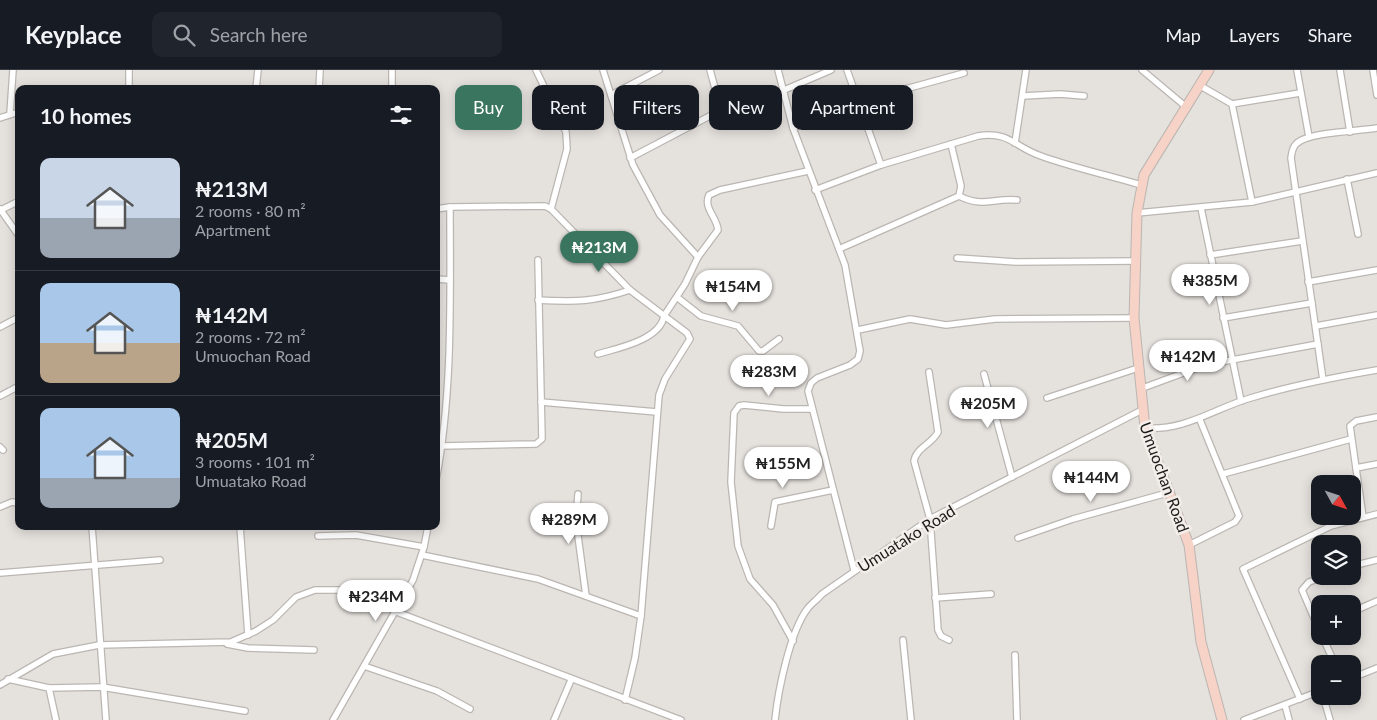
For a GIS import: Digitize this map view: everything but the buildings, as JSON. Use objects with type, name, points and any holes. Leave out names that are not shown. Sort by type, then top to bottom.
[{"type":"street","points":[[10,114],[13,70]]},
{"type":"street","points":[[129,70],[129,85]]},
{"type":"street","points":[[256,85],[258,70]]},
{"type":"street","points":[[319,85],[320,70]]},
{"type":"street","points":[[392,70],[392,85]]},
{"type":"street","points":[[536,70],[566,132],[567,149],[551,210]]},
{"type":"street","points":[[603,70],[630,158],[660,215],[698,256]]},
{"type":"street","points":[[611,95],[659,70]]},
{"type":"street","points":[[710,70],[714,85]]},
{"type":"street","points":[[778,70],[781,85]]},
{"type":"street","points":[[792,125],[782,90],[832,70]]},
{"type":"street","points":[[848,70],[853,85]]},
{"type":"street","points":[[1015,143],[1026,70]]},
{"type":"street","points":[[1142,70],[1185,106]]},
{"type":"street","name":"Umuochan Road","points":[[1209,70],[1149,165],[1142,185],[1137,213],[1134,318],[1145,428],[1150,445],[1171,492],[1189,545],[1201,642],[1222,720]]},
{"type":"street","points":[[1296,70],[1309,137]]},
{"type":"street","points":[[1340,70],[1350,132]]},
{"type":"street","points":[[1373,70],[1377,95]]},
{"type":"street","points":[[913,87],[964,73]]},
{"type":"street","points":[[1199,85],[1232,104],[1300,93]]},
{"type":"street","points":[[1023,96],[1060,94],[1084,96]]},
{"type":"street","points":[[1232,104],[1252,202]]},
{"type":"street","points":[[0,118],[15,113]]},
{"type":"street","points":[[630,158],[709,116]]},
{"type":"street","points":[[1323,380],[1302,241],[1291,158],[1292,149],[1297,142],[1309,137],[1377,128]]},
{"type":"street","points":[[794,130],[839,249],[849,282],[858,330],[860,351],[858,359],[850,365],[817,378],[811,383],[808,391],[854,570]]},
{"type":"street","points":[[868,130],[881,165]]},
{"type":"street","points":[[815,190],[881,165],[950,144],[992,134],[1009,138],[1024,150],[1043,157],[1142,185]]},
{"type":"street","points":[[950,144],[961,186],[959,196]]},
{"type":"street","points":[[598,354],[649,335],[663,323],[664,316],[678,298],[698,256],[718,230],[717,222],[708,206],[709,196],[720,190],[808,171]]},
{"type":"street","points":[[1137,213],[1252,202],[1377,172]]},
{"type":"street","points":[[1347,179],[1358,234]]},
{"type":"street","points":[[839,249],[959,196],[976,203],[1004,199],[1017,200]]},
{"type":"street","points":[[15,203],[0,209],[15,230]]},
{"type":"street","points":[[440,208],[540,205],[551,210],[630,290],[687,333],[690,339],[662,386],[657,412],[641,616],[635,658],[625,700]]},
{"type":"street","points":[[440,457],[450,280],[450,207]]},
{"type":"street","points":[[1202,208],[1240,401]]},
{"type":"street","points":[[1210,255],[1302,241]]},
{"type":"street","points":[[957,258],[1016,262],[1135,260]]},
{"type":"street","points":[[442,446],[536,444],[544,436],[541,402],[538,260]]},
{"type":"street","points":[[1308,282],[1377,270]]},
{"type":"street","points":[[440,279],[450,280]]},
{"type":"street","points":[[538,300],[593,301],[630,290]]},
{"type":"street","points":[[678,298],[702,316],[738,326],[759,351],[763,351],[779,339]]},
{"type":"street","points":[[1223,318],[1312,303]]},
{"type":"street","points":[[1316,326],[1377,315]]},
{"type":"street","points":[[858,330],[910,319],[946,325],[995,319],[1134,318]]},
{"type":"street","points":[[0,326],[15,319]]},
{"type":"street","points":[[1140,389],[1205,365],[1318,344]]},
{"type":"street","points":[[1047,398],[1138,368]]},
{"type":"street","points":[[1145,428],[1164,428],[1200,420],[1240,401],[1323,380],[1377,370]]},
{"type":"street","points":[[929,372],[938,432],[933,440],[916,453],[914,461],[930,519],[938,630],[941,636],[949,640]]},
{"type":"street","points":[[984,374],[1012,477]]},
{"type":"street","points":[[0,396],[15,388]]},
{"type":"street","points":[[541,402],[657,412]]},
{"type":"street","points":[[793,641],[773,605],[750,579],[738,546],[731,482],[734,413],[738,406],[744,405],[783,409],[811,408]]},
{"type":"street","name":"Umuatako Road","points":[[774,720],[793,641],[808,607],[854,570],[930,519],[1142,410]]},
{"type":"street","points":[[1363,517],[1350,426],[1352,422],[1377,417]]},
{"type":"street","points":[[1189,545],[1238,520],[1239,516],[1200,420]]},
{"type":"street","points":[[1223,474],[1351,439]]},
{"type":"street","points":[[1356,468],[1377,464]]},
{"type":"street","points":[[771,526],[774,502],[833,490]]},
{"type":"street","points":[[1018,538],[1073,519],[1171,492]]},
{"type":"street","points":[[578,494],[576,521],[586,596]]},
{"type":"street","points":[[0,507],[15,502]]},
{"type":"street","points":[[1300,699],[1243,569],[1331,526],[1377,514]]},
{"type":"street","points":[[92,530],[102,687],[106,720]]},
{"type":"street","points":[[240,530],[248,635]]},
{"type":"street","points":[[333,720],[413,580],[422,555],[427,530]]},
{"type":"street","points":[[318,536],[356,535],[424,547]]},
{"type":"street","points":[[422,555],[538,579],[641,616]]},
{"type":"street","points":[[0,573],[95,567],[160,560]]},
{"type":"street","points":[[1361,564],[1377,560]]},
{"type":"street","points":[[1311,581],[1302,590],[1311,610]]},
{"type":"street","points":[[0,685],[53,654],[99,645],[231,642],[248,635],[273,620],[296,598],[315,590],[340,590],[401,600]]},
{"type":"street","points":[[935,598],[991,594]]},
{"type":"street","points":[[1361,608],[1377,601]]},
{"type":"street","points":[[394,611],[670,719],[681,720]]},
{"type":"street","points":[[903,640],[912,720]]},
{"type":"street","points":[[220,643],[248,648],[314,650]]},
{"type":"street","points":[[1015,655],[1017,720]]},
{"type":"street","points":[[364,666],[437,691],[470,709]]},
{"type":"street","points":[[1361,674],[1377,668]]},
{"type":"street","points":[[8,679],[50,688],[102,687],[245,711]]},
{"type":"street","points":[[554,720],[571,680]]},
{"type":"street","points":[[50,688],[56,720]]},
{"type":"street","points":[[1244,720],[1311,695]]},
{"type":"street","points":[[1285,705],[1289,720]]},
{"type":"street","points":[[1326,705],[1330,720]]}]
